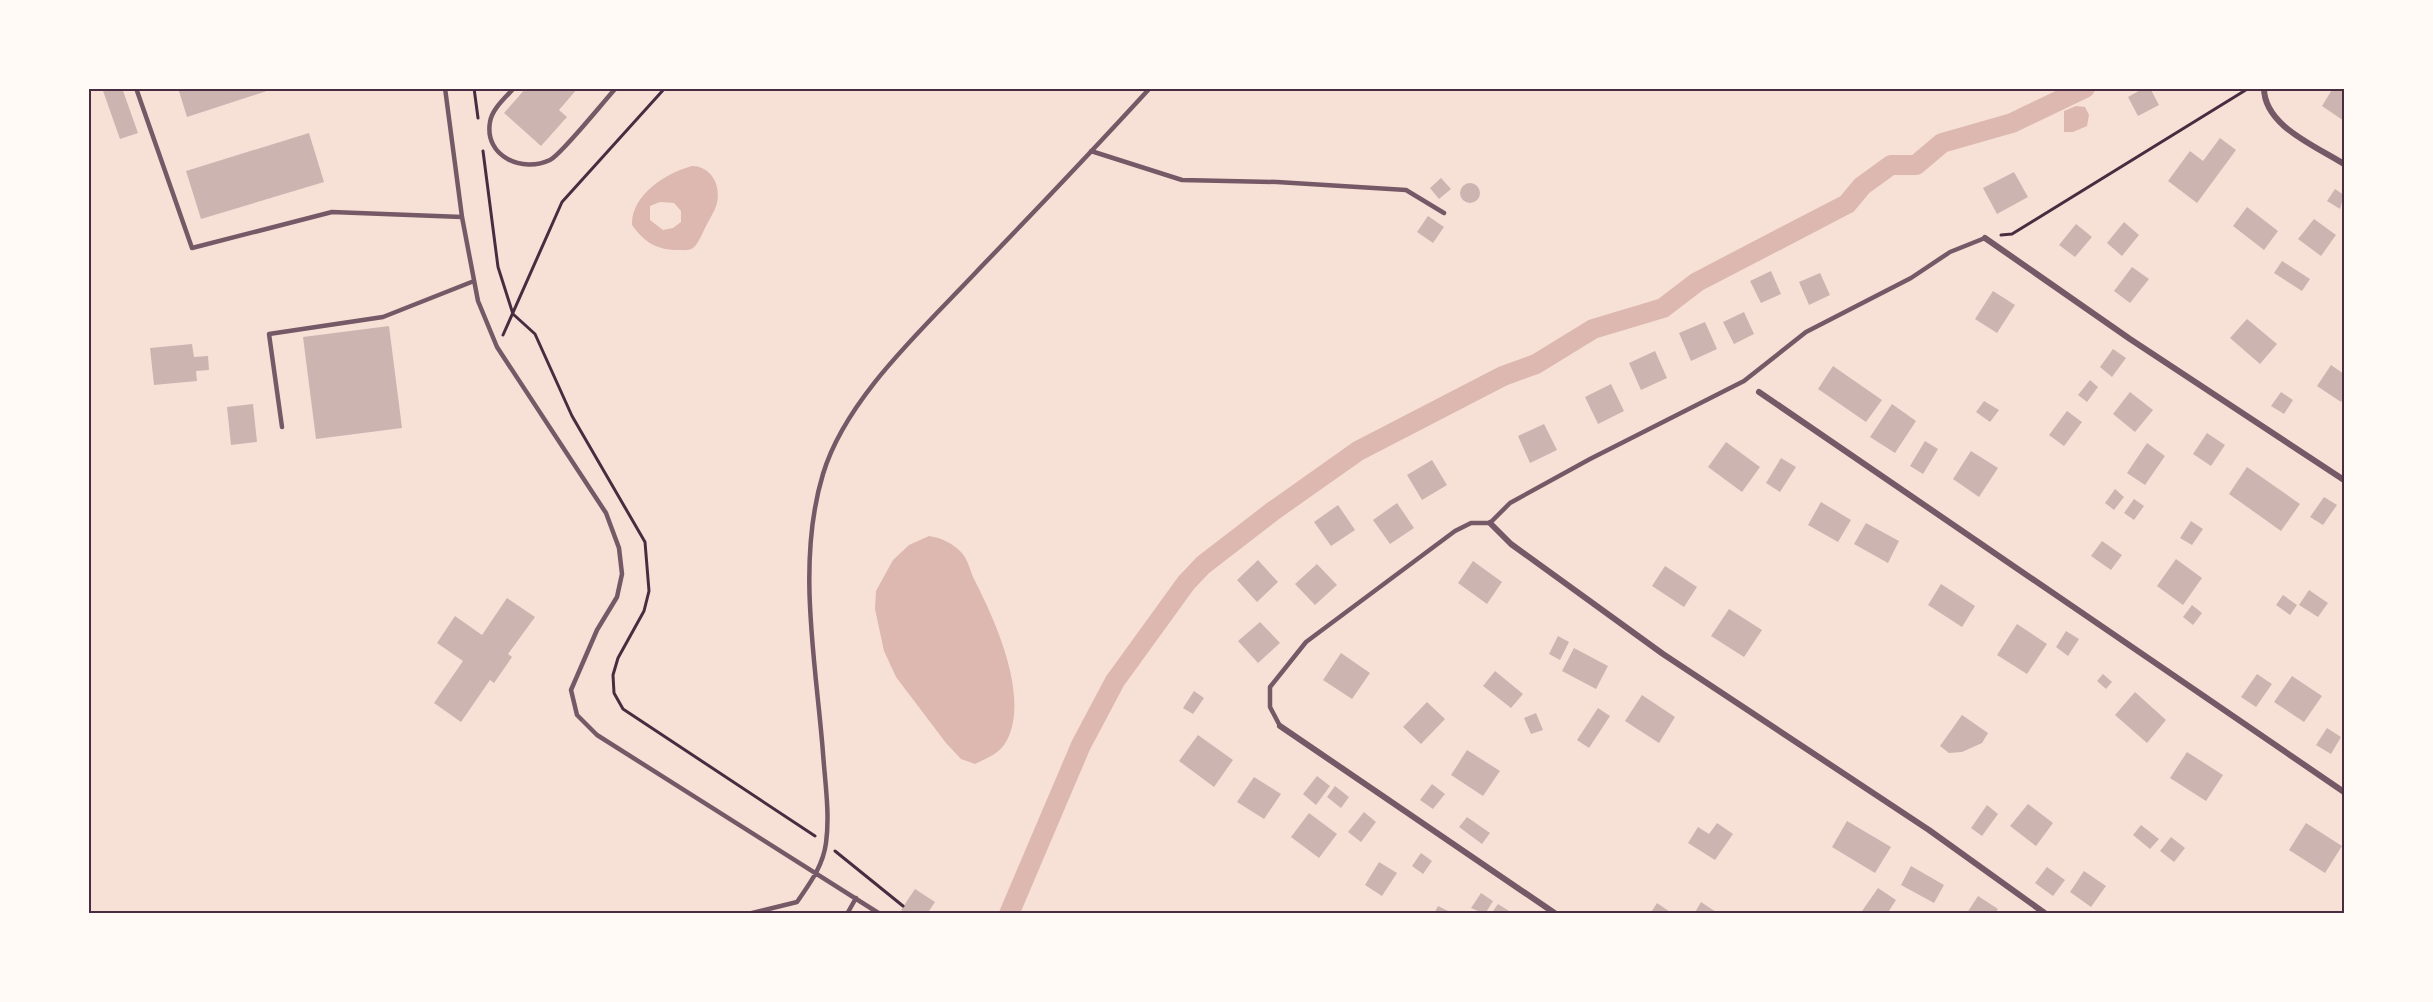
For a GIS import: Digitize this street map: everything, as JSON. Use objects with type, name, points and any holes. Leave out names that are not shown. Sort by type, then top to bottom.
[{"type":"street","points":[[2264,88],[2267,108],[2278,122],[2344,164]]},
{"type":"street","points":[[1985,238],[2130,339],[2344,480]]},
{"type":"street","points":[[1759,392],[2344,792]]},
{"type":"street","points":[[1490,523],[1511,544],[1663,654],[1929,830],[2046,914]]},
{"type":"street","points":[[1280,726],[1556,914]]},
{"type":"lane","points":[[136,88],[192,248],[332,212],[462,217]]},
{"type":"lane","points":[[445,88],[462,217],[478,301],[497,348],[606,513],[619,548],[622,574],[617,597],[597,630],[571,690],[577,715],[597,735],[817,872],[880,914]]},
{"type":"lane","points":[[514,88],[496,109],[490,123],[492,142],[510,162],[528,166],[552,159],[616,88]]},
{"type":"lane","points":[[748,914],[797,902],[817,872],[826,844],[827,802],[810,590],[811,532],[823,472],[837,440],[862,398],[932,319],[1150,88]]},
{"type":"lane","points":[[1091,151],[1182,180],[1277,182],[1406,190],[1444,213]]},
{"type":"lane","points":[[1280,726],[1270,707],[1270,687],[1306,642],[1455,531],[1472,523],[1490,523],[1510,503],[1590,459],[1744,381],[1806,332],[1911,278],[1950,252],[1985,238]]},
{"type":"lane","points":[[282,427],[269,334],[382,317],[474,281]]},
{"type":"lane","points":[[847,914],[856,898]]},
{"type":"path","points":[[474,88],[479,123]]},
{"type":"path","points":[[497,348],[562,202],[665,88]]},
{"type":"path","points":[[1985,238],[2012,234],[2249,88]]},
{"type":"path","points":[[482,145],[498,267],[513,315],[535,334],[572,416],[645,542],[649,591],[644,611],[618,658],[613,675],[614,693],[618,701],[623,709],[826,844],[903,906]]},
{"type":"shaded area","points":[[2076,106],[2085,107],[2089,115],[2087,126],[2073,132],[2064,132],[2064,111]]},
{"type":"shaded area","points":[[692,166],[699,167],[709,173],[716,183],[717,203],[700,239],[693,248],[690,250],[664,249],[647,241],[637,231],[632,225],[633,214],[637,204],[652,187],[682,169]],"holes":[[[660,202],[674,203],[681,211],[681,222],[673,228],[663,230],[650,220],[650,206]]]},
{"type":"shaded area","points":[[929,536],[950,544],[965,557],[999,635],[1012,679],[1013,722],[1007,740],[997,752],[975,764],[961,759],[946,743],[896,677],[884,651],[875,609],[876,591],[893,560],[909,545]]},
{"type":"building","points":[[102,88],[122,88],[138,133],[120,139]]},
{"type":"building","points":[[178,88],[273,88],[273,89],[187,117]]},
{"type":"building","points":[[526,88],[578,88],[559,110],[567,117],[541,146],[504,113]]},
{"type":"building","points":[[2144,88],[2150,88],[2159,105],[2138,116],[2128,97]]},
{"type":"building","points":[[2333,88],[2344,88],[2344,121],[2322,106]]},
{"type":"building","points":[[309,133],[324,182],[201,219],[186,171]]},
{"type":"building","points":[[2220,138],[2236,150],[2197,203],[2168,181],[2190,151],[2203,161]]},
{"type":"building","points":[[2014,172],[2028,197],[1997,214],[1983,188]]},
{"type":"building","points":[[1441,178],[1451,189],[1439,199],[1430,188]]},
{"type":"building","points":[[1470,183],[1477,186],[1480,193],[1477,200],[1470,203],[1463,200],[1460,193],[1463,186]]},
{"type":"building","points":[[2335,189],[2344,195],[2340,209],[2327,201]]},
{"type":"building","points":[[2247,207],[2278,231],[2264,250],[2233,226]]},
{"type":"building","points":[[1428,216],[1444,227],[1433,243],[1417,232]]},
{"type":"building","points":[[2314,219],[2336,235],[2321,256],[2298,239]]},
{"type":"building","points":[[2124,222],[2139,235],[2122,256],[2107,243]]},
{"type":"building","points":[[2076,224],[2092,237],[2075,257],[2059,245]]},
{"type":"building","points":[[2282,261],[2310,279],[2302,291],[2274,273]]},
{"type":"building","points":[[2132,267],[2149,279],[2130,303],[2114,291]]},
{"type":"building","points":[[1771,271],[1781,294],[1761,303],[1750,281]]},
{"type":"building","points":[[1820,273],[1830,295],[1809,305],[1799,282]]},
{"type":"building","points":[[1993,291],[2015,305],[1997,333],[1975,319]]},
{"type":"building","points":[[1744,312],[1754,334],[1734,344],[1723,322]]},
{"type":"building","points":[[2247,319],[2277,344],[2260,364],[2230,338]]},
{"type":"building","points":[[1705,322],[1717,349],[1691,361],[1679,333]]},
{"type":"building","points":[[389,326],[402,428],[316,439],[303,337]]},
{"type":"building","points":[[192,344],[194,357],[208,356],[209,370],[196,371],[197,381],[154,385],[150,348]]},
{"type":"building","points":[[2113,349],[2126,358],[2112,377],[2100,367]]},
{"type":"building","points":[[1655,351],[1667,378],[1641,390],[1629,363]]},
{"type":"building","points":[[2331,365],[2344,374],[2344,397],[2341,402],[2317,386]]},
{"type":"building","points":[[1833,366],[1882,400],[1866,422],[1818,389]]},
{"type":"building","points":[[2090,380],[2098,387],[2087,402],[2078,395]]},
{"type":"building","points":[[1611,384],[1624,411],[1598,424],[1585,397]]},
{"type":"building","points":[[2130,392],[2153,410],[2135,432],[2113,414]]},
{"type":"building","points":[[2281,392],[2293,400],[2284,414],[2271,406]]},
{"type":"building","points":[[1984,401],[1999,410],[1990,422],[1976,412]]},
{"type":"building","points":[[253,404],[257,442],[231,445],[227,407]]},
{"type":"building","points":[[1892,404],[1916,421],[1895,453],[1870,437]]},
{"type":"building","points":[[2067,411],[2082,422],[2064,446],[2049,435]]},
{"type":"building","points":[[1544,424],[1557,450],[1530,463],[1518,436]]},
{"type":"building","points":[[2207,433],[2225,445],[2211,466],[2193,454]]},
{"type":"building","points":[[1925,441],[1938,449],[1923,474],[1910,466]]},
{"type":"building","points":[[1726,442],[1760,467],[1742,492],[1708,467]]},
{"type":"building","points":[[2147,443],[2165,456],[2145,485],[2127,473]]},
{"type":"building","points":[[1971,451],[1998,468],[1979,497],[1953,479]]},
{"type":"building","points":[[1781,458],[1796,467],[1780,492],[1766,483]]},
{"type":"building","points":[[1432,460],[1447,485],[1422,500],[1407,475]]},
{"type":"building","points":[[2247,467],[2300,504],[2281,531],[2229,494]]},
{"type":"building","points":[[2115,489],[2124,497],[2114,510],[2105,503]]},
{"type":"building","points":[[2324,497],[2337,505],[2323,525],[2310,517]]},
{"type":"building","points":[[2134,499],[2144,506],[2134,520],[2124,513]]},
{"type":"building","points":[[1821,502],[1851,520],[1838,542],[1808,525]]},
{"type":"building","points":[[1397,503],[1414,528],[1390,544],[1373,520]]},
{"type":"building","points":[[1338,505],[1355,530],[1331,546],[1314,522]]},
{"type":"building","points":[[2191,521],[2203,529],[2192,545],[2180,538]]},
{"type":"building","points":[[1866,523],[1899,541],[1888,563],[1854,544]]},
{"type":"building","points":[[2102,541],[2122,555],[2111,570],[2091,556]]},
{"type":"building","points":[[2176,559],[2202,578],[2183,605],[2157,586]]},
{"type":"building","points":[[1258,560],[1278,582],[1257,602],[1237,580]]},
{"type":"building","points":[[1473,561],[1502,582],[1487,604],[1458,583]]},
{"type":"building","points":[[1317,564],[1337,585],[1315,605],[1295,584]]},
{"type":"building","points":[[1665,566],[1697,587],[1684,607],[1652,586]]},
{"type":"building","points":[[1941,584],[1975,606],[1962,627],[1928,605]]},
{"type":"building","points":[[2309,590],[2328,603],[2318,617],[2299,605]]},
{"type":"building","points":[[2283,595],[2297,605],[2290,615],[2276,605]]},
{"type":"building","points":[[507,598],[535,617],[508,654],[512,657],[494,683],[490,680],[461,722],[434,703],[463,661],[437,643],[455,616],[482,635]]},
{"type":"building","points":[[2192,605],[2202,613],[2193,625],[2183,617]]},
{"type":"building","points":[[1729,609],[1762,630],[1744,657],[1711,636]]},
{"type":"building","points":[[1260,622],[1280,643],[1258,663],[1238,641]]},
{"type":"building","points":[[2017,624],[2047,644],[2027,674],[1997,655]]},
{"type":"building","points":[[2066,631],[2079,639],[2068,656],[2056,647]]},
{"type":"building","points":[[1558,636],[1569,642],[1560,660],[1549,654]]},
{"type":"building","points":[[1574,648],[1608,666],[1596,689],[1562,671]]},
{"type":"building","points":[[1341,653],[1370,673],[1352,699],[1323,680]]},
{"type":"building","points":[[1495,671],[1523,694],[1511,708],[1483,686]]},
{"type":"building","points":[[2103,674],[2112,682],[2106,689],[2097,681]]},
{"type":"building","points":[[2257,674],[2272,684],[2256,707],[2241,697]]},
{"type":"building","points":[[2292,676],[2322,696],[2304,722],[2274,702]]},
{"type":"building","points":[[1194,691],[1204,698],[1193,714],[1183,708]]},
{"type":"building","points":[[2135,692],[2166,720],[2147,743],[2115,715]]},
{"type":"building","points":[[1642,695],[1675,717],[1659,743],[1625,721]]},
{"type":"building","points":[[1427,702],[1445,719],[1421,744],[1403,727]]},
{"type":"building","points":[[1598,708],[1610,716],[1589,748],[1577,740]]},
{"type":"building","points":[[1536,713],[1543,730],[1531,734],[1524,718]]},
{"type":"building","points":[[1962,715],[1988,733],[1982,743],[1962,752],[1949,753],[1940,746]]},
{"type":"building","points":[[2327,728],[2341,737],[2331,754],[2316,745]]},
{"type":"building","points":[[1198,735],[1233,760],[1214,787],[1179,761]]},
{"type":"building","points":[[1467,750],[1500,771],[1483,796],[1451,775]]},
{"type":"building","points":[[2187,752],[2223,775],[2206,801],[2170,778]]},
{"type":"building","points":[[1317,776],[1330,786],[1316,805],[1303,794]]},
{"type":"building","points":[[1254,777],[1281,794],[1264,819],[1237,802]]},
{"type":"building","points":[[1432,784],[1445,794],[1433,809],[1420,800]]},
{"type":"building","points":[[1335,786],[1349,797],[1341,808],[1327,797]]},
{"type":"building","points":[[2028,804],[2053,823],[2036,846],[2010,826]]},
{"type":"building","points":[[1987,805],[1998,814],[1982,836],[1971,828]]},
{"type":"building","points":[[1364,812],[1376,822],[1361,842],[1348,832]]},
{"type":"building","points":[[1309,813],[1337,834],[1319,858],[1291,837]]},
{"type":"building","points":[[1467,817],[1490,833],[1482,844],[1459,827]]},
{"type":"building","points":[[1847,821],[1891,847],[1875,873],[1832,847]]},
{"type":"building","points":[[1717,823],[1733,834],[1715,860],[1688,843],[1698,827],[1709,834]]},
{"type":"building","points":[[2306,823],[2342,846],[2325,873],[2289,850]]},
{"type":"building","points":[[2141,825],[2159,839],[2150,849],[2133,835]]},
{"type":"building","points":[[2171,837],[2185,848],[2174,862],[2160,851]]},
{"type":"building","points":[[1421,853],[1432,861],[1423,874],[1412,866]]},
{"type":"building","points":[[1379,862],[1397,873],[1382,896],[1365,885]]},
{"type":"building","points":[[1911,866],[1944,885],[1934,903],[1901,885]]},
{"type":"building","points":[[2047,867],[2065,880],[2053,896],[2035,883]]},
{"type":"building","points":[[2084,871],[2106,886],[2091,907],[2070,892]]},
{"type":"building","points":[[1878,888],[1896,900],[1887,914],[1860,914]]},
{"type":"building","points":[[915,889],[935,902],[927,914],[906,914],[901,910]]},
{"type":"building","points":[[1481,893],[1493,901],[1485,914],[1471,908]]},
{"type":"building","points":[[1978,896],[1998,909],[1994,914],[1967,913]]},
{"type":"building","points":[[1701,902],[1719,914],[1694,914]]},
{"type":"building","points":[[1657,903],[1673,914],[1650,914]]},
{"type":"building","points":[[1498,904],[1509,911],[1508,914],[1491,914]]},
{"type":"building","points":[[1438,906],[1454,914],[1434,914]]},
{"type":"waterway","points":[[1009,914],[1081,745],[1115,681],[1186,583],[1203,565],[1273,511],[1358,451],[1503,376],[1536,364],[1593,329],[1663,308],[1697,282],[1847,204],[1862,186],[1891,165],[1916,165],[1942,143],[2012,123],[2085,88]]}]
